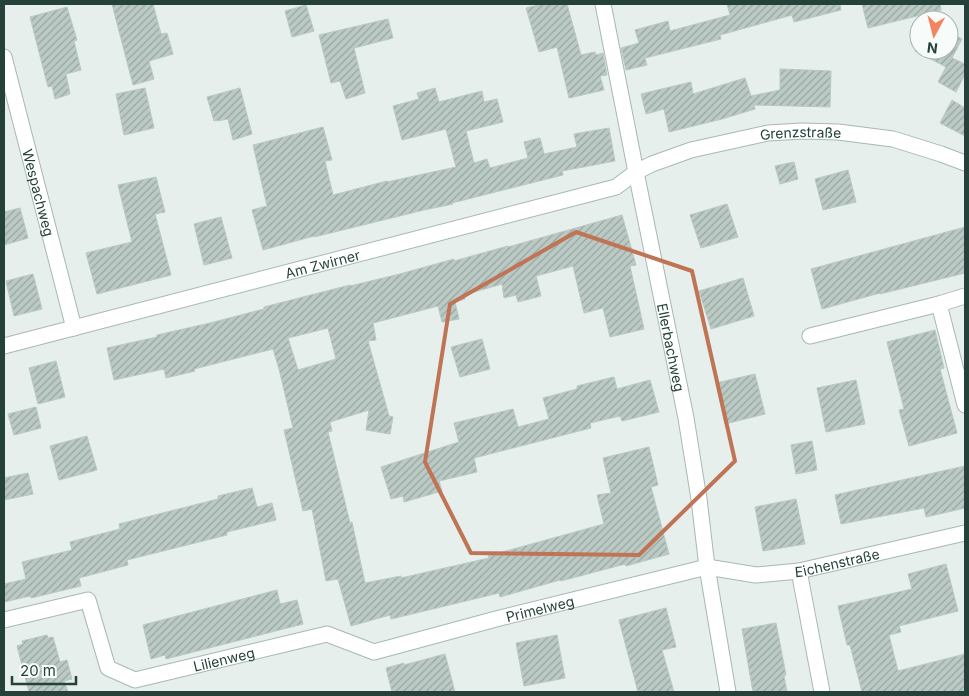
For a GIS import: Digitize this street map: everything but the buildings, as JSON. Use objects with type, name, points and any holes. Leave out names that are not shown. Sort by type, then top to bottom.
[{"type":"street","name":"Ellerbachweg","points":[[603,4],[686,418],[700,500],[707,567],[728,692]]},
{"type":"street","name":"Wespachweg","points":[[4,58],[74,328]]},
{"type":"street","name":"Grenzstraße","points":[[636,172],[691,150],[768,133],[802,131],[838,132],[894,139],[965,163]]},
{"type":"street","name":"Am Zwirner","points":[[4,346],[616,187],[636,172]]},
{"type":"street","points":[[810,336],[965,296]]},
{"type":"street","points":[[939,304],[965,405]]},
{"type":"street","name":"Eichenstraße","points":[[707,567],[756,575],[799,571],[965,533]]},
{"type":"street","name":"Primelweg","points":[[374,652],[707,567]]},
{"type":"street","points":[[799,571],[822,692]]},
{"type":"street","name":"Lilienweg","points":[[4,620],[88,600],[108,668],[134,680],[327,634],[374,652]]},
{"type":"highlighted area","points":[[576,232],[692,271],[735,461],[639,555],[471,553],[425,462],[450,304]]}]
